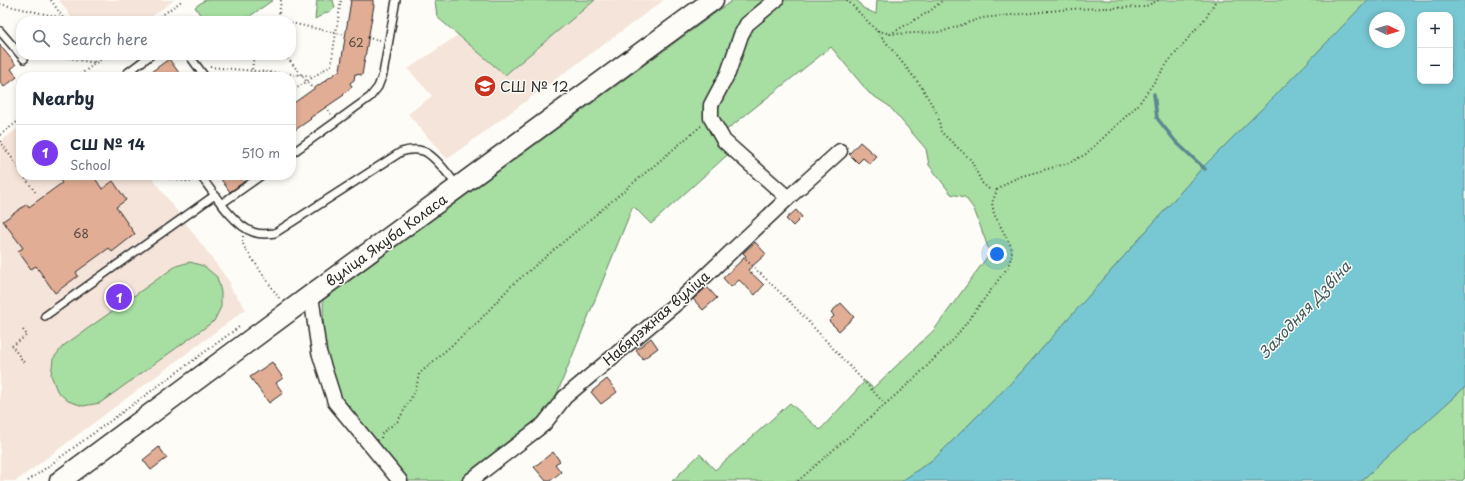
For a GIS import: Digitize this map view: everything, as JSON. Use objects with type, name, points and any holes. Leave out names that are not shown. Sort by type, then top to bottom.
[{"type":"street","name":"вуліца Якуба Коласа","points":[[60,481],[713,0]]},
{"type":"street","points":[[776,0],[747,24],[741,35],[728,73],[712,105],[711,118],[724,141],[788,198]]},
{"type":"street","name":"Набярэжная вуліца","points":[[470,481],[544,424],[565,397],[678,302],[840,151]]},
{"type":"street","points":[[311,295],[319,352],[335,402],[400,481]]},
{"type":"lane","points":[[296,150],[370,98],[378,87],[383,74],[396,0]]},
{"type":"lane","points":[[0,31],[16,50]]},
{"type":"lane","points":[[127,72],[144,60]]},
{"type":"lane","points":[[193,60],[201,72]]},
{"type":"lane","points":[[204,180],[242,227],[254,233],[265,235],[275,233],[400,152],[411,150],[423,151],[432,157],[458,187]]},
{"type":"lane","points":[[222,204],[255,180]]},
{"type":"lane","points":[[45,316],[215,195]]},
{"type":"path","points":[[51,0],[62,16]]},
{"type":"path","points":[[161,16],[183,0]]},
{"type":"path","points":[[279,16],[281,0]]},
{"type":"path","points":[[296,89],[331,65],[341,0]]},
{"type":"path","points":[[848,0],[876,30],[921,86],[938,114],[941,132],[971,160],[982,183],[989,189],[997,190]]},
{"type":"path","points":[[890,34],[930,11],[943,0]]},
{"type":"path","points":[[876,30],[890,34],[941,32],[982,18],[1070,9],[1144,7],[1159,0]]},
{"type":"path","points":[[798,481],[915,378],[955,338],[1008,268],[1012,254],[1011,246],[994,214],[992,203],[997,190],[1008,182],[1022,176],[1069,163],[1086,154],[1138,105],[1170,60],[1208,16],[1216,0]]},
{"type":"path","points":[[0,4],[54,16]]},
{"type":"path","points":[[296,24],[346,35]]},
{"type":"path","points":[[367,38],[389,42]]},
{"type":"path","points":[[79,60],[95,63]]},
{"type":"path","points":[[85,72],[100,60]]},
{"type":"path","points":[[252,71],[253,60]]},
{"type":"path","points":[[289,60],[312,88]]},
{"type":"path","points":[[204,66],[264,72]]},
{"type":"path","points":[[296,75],[314,76]]},
{"type":"path","points":[[377,454],[382,433],[398,421],[416,389],[419,374],[478,322],[511,286],[711,118]]},
{"type":"path","points":[[0,135],[16,123]]},
{"type":"path","points":[[0,141],[16,165]]},
{"type":"path","points":[[27,180],[36,193]]},
{"type":"path","points":[[179,180],[206,183]]},
{"type":"path","points":[[245,248],[279,298]]},
{"type":"path","points":[[734,249],[789,301],[885,404]]},
{"type":"path","points":[[23,330],[27,335],[12,346],[25,364]]},
{"type":"shaded area","points":[[59,0],[174,0],[153,16],[70,16]]},
{"type":"shaded area","name":"СШ № 12","points":[[595,0],[664,0],[447,159],[408,114],[432,96],[408,69],[458,35],[505,75]]},
{"type":"shaded area","points":[[16,130],[16,180],[154,180],[231,284],[229,286],[246,309],[16,481],[0,481],[0,142]]},
{"type":"green space","points":[[205,0],[273,0],[250,16],[201,16],[195,7]]},
{"type":"green space","points":[[317,0],[333,0],[335,8],[315,19]]},
{"type":"green space","points":[[435,0],[595,0],[505,75],[437,17]]},
{"type":"green space","points":[[733,0],[857,0],[863,8],[876,14],[877,0],[1368,0],[1275,96],[1203,167],[1016,378],[935,458],[902,481],[672,481],[700,454],[715,470],[790,403],[820,430],[865,381],[873,388],[934,330],[990,253],[974,209],[965,197],[951,194],[929,165],[926,149],[889,106],[869,93],[831,47],[724,132],[735,148],[651,224],[633,206],[554,401],[536,425],[460,481],[408,481],[345,406],[324,350],[323,300]]},
{"type":"green space","points":[[190,262],[204,266],[217,277],[221,292],[221,307],[214,321],[100,403],[83,406],[68,401],[57,391],[51,375],[53,359],[63,346],[176,266]]},
{"type":"green space","points":[[1465,387],[1465,478],[1462,481],[1361,481]]},
{"type":"water","name":"Заходняя Дзвіна","points":[[1368,0],[1465,0],[1465,387],[1361,481],[902,481],[935,458],[1016,378],[1203,167],[1275,96]]},
{"type":"building","points":[[351,0],[373,0],[374,5],[362,75],[355,74],[354,80],[350,83],[352,87],[343,94],[344,95],[296,129],[296,101],[340,70]]},
{"type":"building","points":[[0,45],[16,65],[11,69],[16,78],[4,87],[0,82]]},
{"type":"building","points":[[170,60],[178,72],[151,72]]},
{"type":"building","points":[[860,142],[877,157],[870,164],[863,158],[858,163],[849,154]]},
{"type":"building","points":[[60,180],[96,180],[102,189],[113,181],[126,200],[116,207],[135,234],[112,252],[109,248],[76,272],[78,276],[55,293],[36,266],[31,269],[18,251],[23,248],[3,221],[27,204],[29,207],[62,183]]},
{"type":"building","points":[[222,180],[243,180],[244,182],[230,192]]},
{"type":"building","points":[[796,210],[802,217],[793,226],[786,219]]},
{"type":"building","points":[[755,242],[766,254],[748,270],[764,285],[755,295],[739,280],[731,287],[723,278],[746,256],[743,253]]},
{"type":"building","points":[[707,287],[717,298],[703,310],[693,299]]},
{"type":"building","points":[[841,303],[854,317],[839,331],[829,321],[834,316],[831,312]]},
{"type":"building","points":[[651,338],[658,348],[643,359],[636,350]]},
{"type":"building","points":[[272,362],[283,378],[276,383],[283,393],[269,403],[250,377]]},
{"type":"building","points":[[607,379],[617,392],[601,404],[591,392]]},
{"type":"building","points":[[159,447],[167,458],[151,470],[143,460]]},
{"type":"building","points":[[553,452],[560,461],[555,464],[561,472],[550,481],[546,481],[534,467]]},
{"type":"waterway","points":[[1154,94],[1157,118],[1176,142],[1205,169]]},
{"type":"place","name":"СШ № 12","points":[[485,86]]},
{"type":"place","name":"СШ № 14","points":[[119,297]]}]
